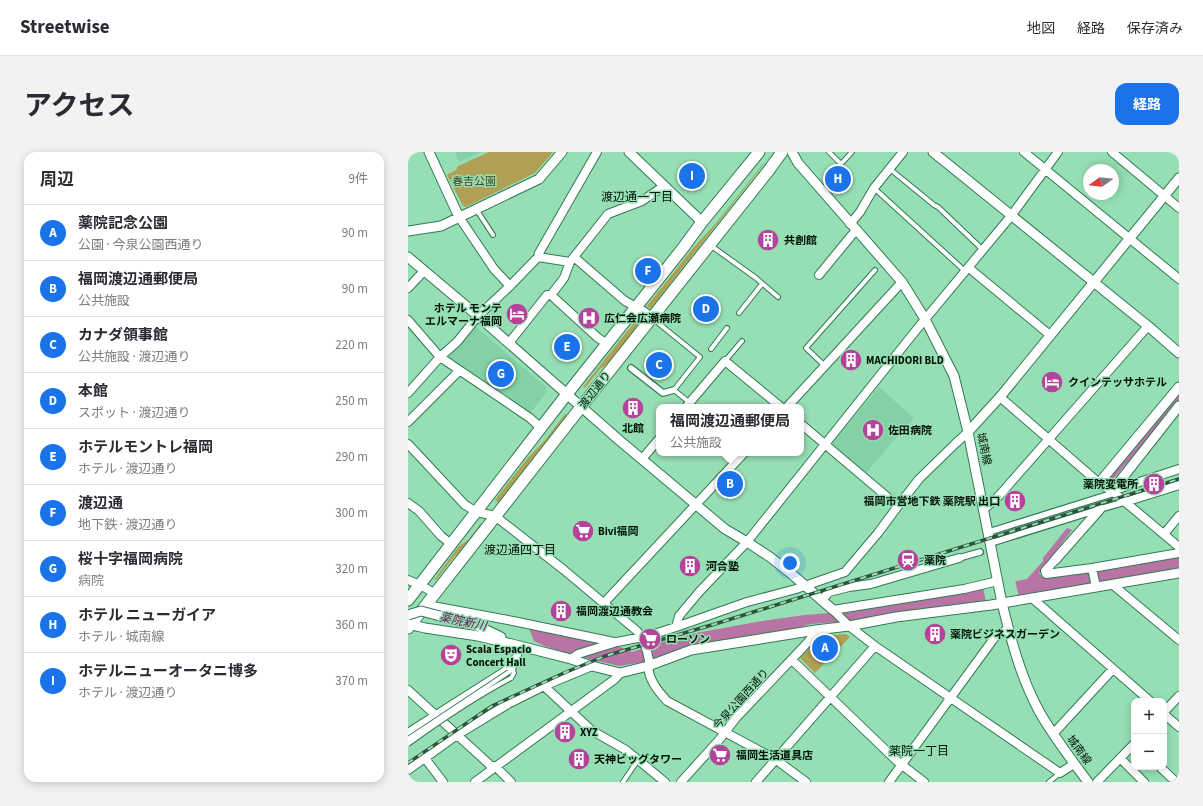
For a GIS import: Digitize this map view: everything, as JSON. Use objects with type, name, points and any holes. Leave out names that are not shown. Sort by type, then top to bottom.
[{"type":"main road","name":"渡辺通り","points":[[408,600],[567,394],[759,152]]},
{"type":"main road","name":"渡辺通り","points":[[410,623],[436,594],[495,516],[782,152]]},
{"type":"street","points":[[428,152],[459,217],[494,269],[510,286]]},
{"type":"street","points":[[408,231],[441,226],[539,179],[562,152]]},
{"type":"street","points":[[408,393],[440,357],[457,342],[478,316],[510,286],[538,256],[597,152]]},
{"type":"street","points":[[629,152],[702,222]]},
{"type":"street","name":"城南線","points":[[792,152],[798,163],[902,282],[925,319],[954,376],[968,432],[1008,629],[1021,669],[1039,710],[1053,734],[1088,782]]},
{"type":"street","points":[[819,275],[853,227],[874,188],[904,152]]},
{"type":"street","points":[[933,152],[1148,326],[1179,353]]},
{"type":"street","points":[[1024,152],[1179,279]]},
{"type":"street","points":[[676,627],[679,616],[695,597],[748,542],[925,319],[984,250],[1058,152]]},
{"type":"street","points":[[1112,152],[1179,208]]},
{"type":"street","points":[[573,658],[578,654],[616,642],[642,637],[676,627],[747,602],[805,586],[845,572],[878,533],[920,479],[954,444],[968,432],[1000,397],[1179,178]]},
{"type":"street","points":[[509,343],[547,295],[551,295],[564,278],[572,259],[608,214],[642,201],[664,186]]},
{"type":"street","points":[[538,256],[572,259],[625,301],[652,318]]},
{"type":"street","points":[[408,257],[725,529],[770,557],[822,600],[847,624],[875,646],[1060,773],[1074,764]]},
{"type":"street","points":[[967,270],[1050,335]]},
{"type":"street","points":[[408,288],[424,271]]},
{"type":"street","points":[[789,404],[902,282]]},
{"type":"street","points":[[551,295],[597,337],[607,344]]},
{"type":"street","points":[[408,320],[440,357],[530,418],[541,428]]},
{"type":"street","points":[[984,509],[997,498],[1148,326]]},
{"type":"street","points":[[689,404],[726,361],[777,404]]},
{"type":"street","points":[[631,368],[663,394],[674,390]]},
{"type":"street","points":[[408,422],[459,371]]},
{"type":"street","points":[[1098,483],[1179,387]]},
{"type":"street","points":[[1000,397],[1098,483],[1125,502],[1179,547]]},
{"type":"street","points":[[1112,492],[1179,406]]},
{"type":"street","points":[[804,426],[898,506]]},
{"type":"street","points":[[642,459],[656,443]]},
{"type":"street","points":[[408,444],[465,505],[476,512],[495,516],[637,631],[642,637],[649,674],[661,695],[667,701],[775,759],[806,782]]},
{"type":"street","points":[[604,603],[741,456]]},
{"type":"street","points":[[989,532],[1179,469]]},
{"type":"street","points":[[991,543],[1179,485]]},
{"type":"street","points":[[408,503],[419,511],[441,536],[452,544]]},
{"type":"street","points":[[1100,509],[1045,571],[1046,574],[1092,569],[1179,552]]},
{"type":"street","points":[[1164,534],[1179,516]]},
{"type":"street","points":[[822,600],[829,592],[871,584],[980,552]]},
{"type":"street","points":[[1092,569],[1095,586]]},
{"type":"street","points":[[410,623],[432,629],[512,643],[573,658],[592,666],[620,673],[691,650],[847,624],[1002,601],[1032,598],[1095,586],[1113,585],[1179,573]]},
{"type":"street","points":[[408,580],[436,594]]},
{"type":"street","points":[[833,610],[999,582]]},
{"type":"street","points":[[1113,585],[1179,640]]},
{"type":"street","points":[[1032,598],[1147,698]]},
{"type":"street","points":[[424,608],[568,632],[616,642]]},
{"type":"street","points":[[424,608],[436,614],[480,627],[512,643]]},
{"type":"street","points":[[889,782],[995,638],[1008,629]]},
{"type":"street","name":"今泉公園西通り","points":[[681,782],[725,733],[736,718],[809,641],[816,630]]},
{"type":"street","points":[[408,733],[512,668],[512,643]]},
{"type":"street","points":[[756,782],[875,646]]},
{"type":"street","points":[[792,660],[902,766],[924,782]]},
{"type":"street","points":[[408,770],[424,757],[457,735],[508,704],[544,686],[592,666]]},
{"type":"street","points":[[1053,734],[1113,669]]},
{"type":"street","points":[[475,782],[615,680],[620,673]]},
{"type":"street","points":[[544,686],[591,730],[626,750],[665,782]]},
{"type":"street","points":[[408,690],[490,765],[496,767],[511,782]]},
{"type":"street","points":[[1167,710],[1179,696]]},
{"type":"street","points":[[1167,716],[1179,727]]},
{"type":"street","points":[[1097,782],[1131,747]]},
{"type":"street","points":[[424,757],[443,782]]},
{"type":"street","points":[[1120,758],[1144,782]]},
{"type":"street","points":[[1162,770],[1170,780]]},
{"type":"lane","points":[[828,152],[841,164],[852,152]]},
{"type":"lane","points":[[890,169],[938,207],[984,250]]},
{"type":"lane","points":[[874,188],[967,270]]},
{"type":"lane","points":[[476,209],[493,235]]},
{"type":"lane","points":[[710,245],[778,296]]},
{"type":"lane","points":[[825,366],[806,348],[875,270]]},
{"type":"lane","points":[[739,313],[762,284]]},
{"type":"lane","points":[[652,318],[700,357],[674,390],[687,404]]},
{"type":"lane","points":[[711,349],[727,328]]},
{"type":"lane","points":[[726,361],[742,341]]},
{"type":"lane","points":[[408,739],[512,668],[514,674],[511,678],[494,687],[408,744]]},
{"type":"lane","points":[[623,782],[638,760]]},
{"type":"lane","points":[[1050,782],[1060,773]]},
{"type":"shaded area","points":[[455,152],[482,152],[459,162]]},
{"type":"shaded area","points":[[474,325],[546,387],[547,392],[530,413],[450,360],[448,357]]},
{"type":"shaded area","name":"佐田病院","points":[[879,387],[914,418],[866,473],[833,445],[833,442]]},
{"type":"shaded area","points":[[1179,392],[1179,402],[1109,484],[1104,480]]},
{"type":"shaded area","points":[[1067,528],[1072,530],[1039,573],[1042,577],[1089,572],[1179,557],[1179,568],[1149,575],[986,602],[851,622],[811,624],[794,629],[693,646],[644,662],[619,666],[570,654],[408,604],[618,646],[632,652],[696,633],[762,621],[841,612],[1027,579],[1043,561],[1043,558]]},
{"type":"green space","name":"春吉公園","points":[[489,152],[553,152],[535,173],[466,207],[463,206],[447,175],[456,170],[458,166]]},
{"type":"green space","points":[[763,164],[651,309],[647,306],[693,248],[716,223]]},
{"type":"green space","points":[[636,320],[639,323],[610,362],[600,369],[585,388],[583,387]]},
{"type":"green space","points":[[565,414],[567,415],[499,503],[495,500],[526,460],[545,440]]},
{"type":"green space","points":[[481,523],[482,525],[471,541],[454,557],[436,580],[434,580],[458,547],[469,539]]},
{"type":"green space","points":[[846,634],[850,637],[815,673],[800,658],[821,636]]},
{"type":"pier","points":[[1015,580],[1019,597],[986,602],[983,587]]},
{"type":"pier","points":[[408,603],[528,626],[534,641],[553,650],[408,619]]},
{"type":"railway","points":[[408,763],[492,706],[605,656],[715,624],[1179,479]]},
{"type":"place","name":"ホテルニューオータニ博多","points":[[692,176]]},
{"type":"place","name":"ホテル ニューガイア","points":[[838,179]]},
{"type":"place","name":"共創館","points":[[768,240]]},
{"type":"place","name":"渡辺通","points":[[648,271]]},
{"type":"place","name":"本館","points":[[706,309]]},
{"type":"place","name":"ホテル モンテ エルマーナ福岡","points":[[517,314]]},
{"type":"place","name":"広仁会広瀬病院","points":[[589,318]]},
{"type":"place","name":"ホテルモントレ福岡","points":[[567,347]]},
{"type":"place","name":"MACHIDORI BLD","points":[[851,360]]},
{"type":"place","name":"カナダ領事館","points":[[659,365]]},
{"type":"place","name":"桜十字福岡病院","points":[[501,374]]},
{"type":"place","name":"クインテッサホテル","points":[[1052,382]]},
{"type":"place","name":"北館","points":[[633,408]]},
{"type":"place","name":"佐田病院","points":[[873,430]]},
{"type":"place","name":"福岡渡辺通郵便局","points":[[730,484]]},
{"type":"place","name":"薬院変電所","points":[[1154,484]]},
{"type":"place","name":"福岡市営地下鉄 薬院駅 出口","points":[[1015,501]]},
{"type":"place","name":"Bivi福岡","points":[[583,531]]},
{"type":"place","name":"薬院","points":[[908,560]]},
{"type":"place","name":"河合塾","points":[[690,566]]},
{"type":"place","name":"福岡渡辺通教会","points":[[561,611]]},
{"type":"place","name":"薬院ビジネスガーデン","points":[[935,634]]},
{"type":"place","name":"ローソン","points":[[650,639]]},
{"type":"place","name":"薬院記念公園","points":[[825,648]]},
{"type":"place","name":"Scala Espacio Concert Hall","points":[[451,655]]},
{"type":"place","name":"XYZ","points":[[565,732]]},
{"type":"place","name":"福岡生活道具店","points":[[720,755]]},
{"type":"place","name":"天神ビッグタワー","points":[[579,759]]},
{"type":"district","name":"渡辺通一丁目","points":[[637,197]]},
{"type":"district","name":"渡辺通四丁目","points":[[520,550]]},
{"type":"district","name":"薬院一丁目","points":[[919,751]]},
{"type":"water label","name":"薬院新川","points":[[463,622]]}]
